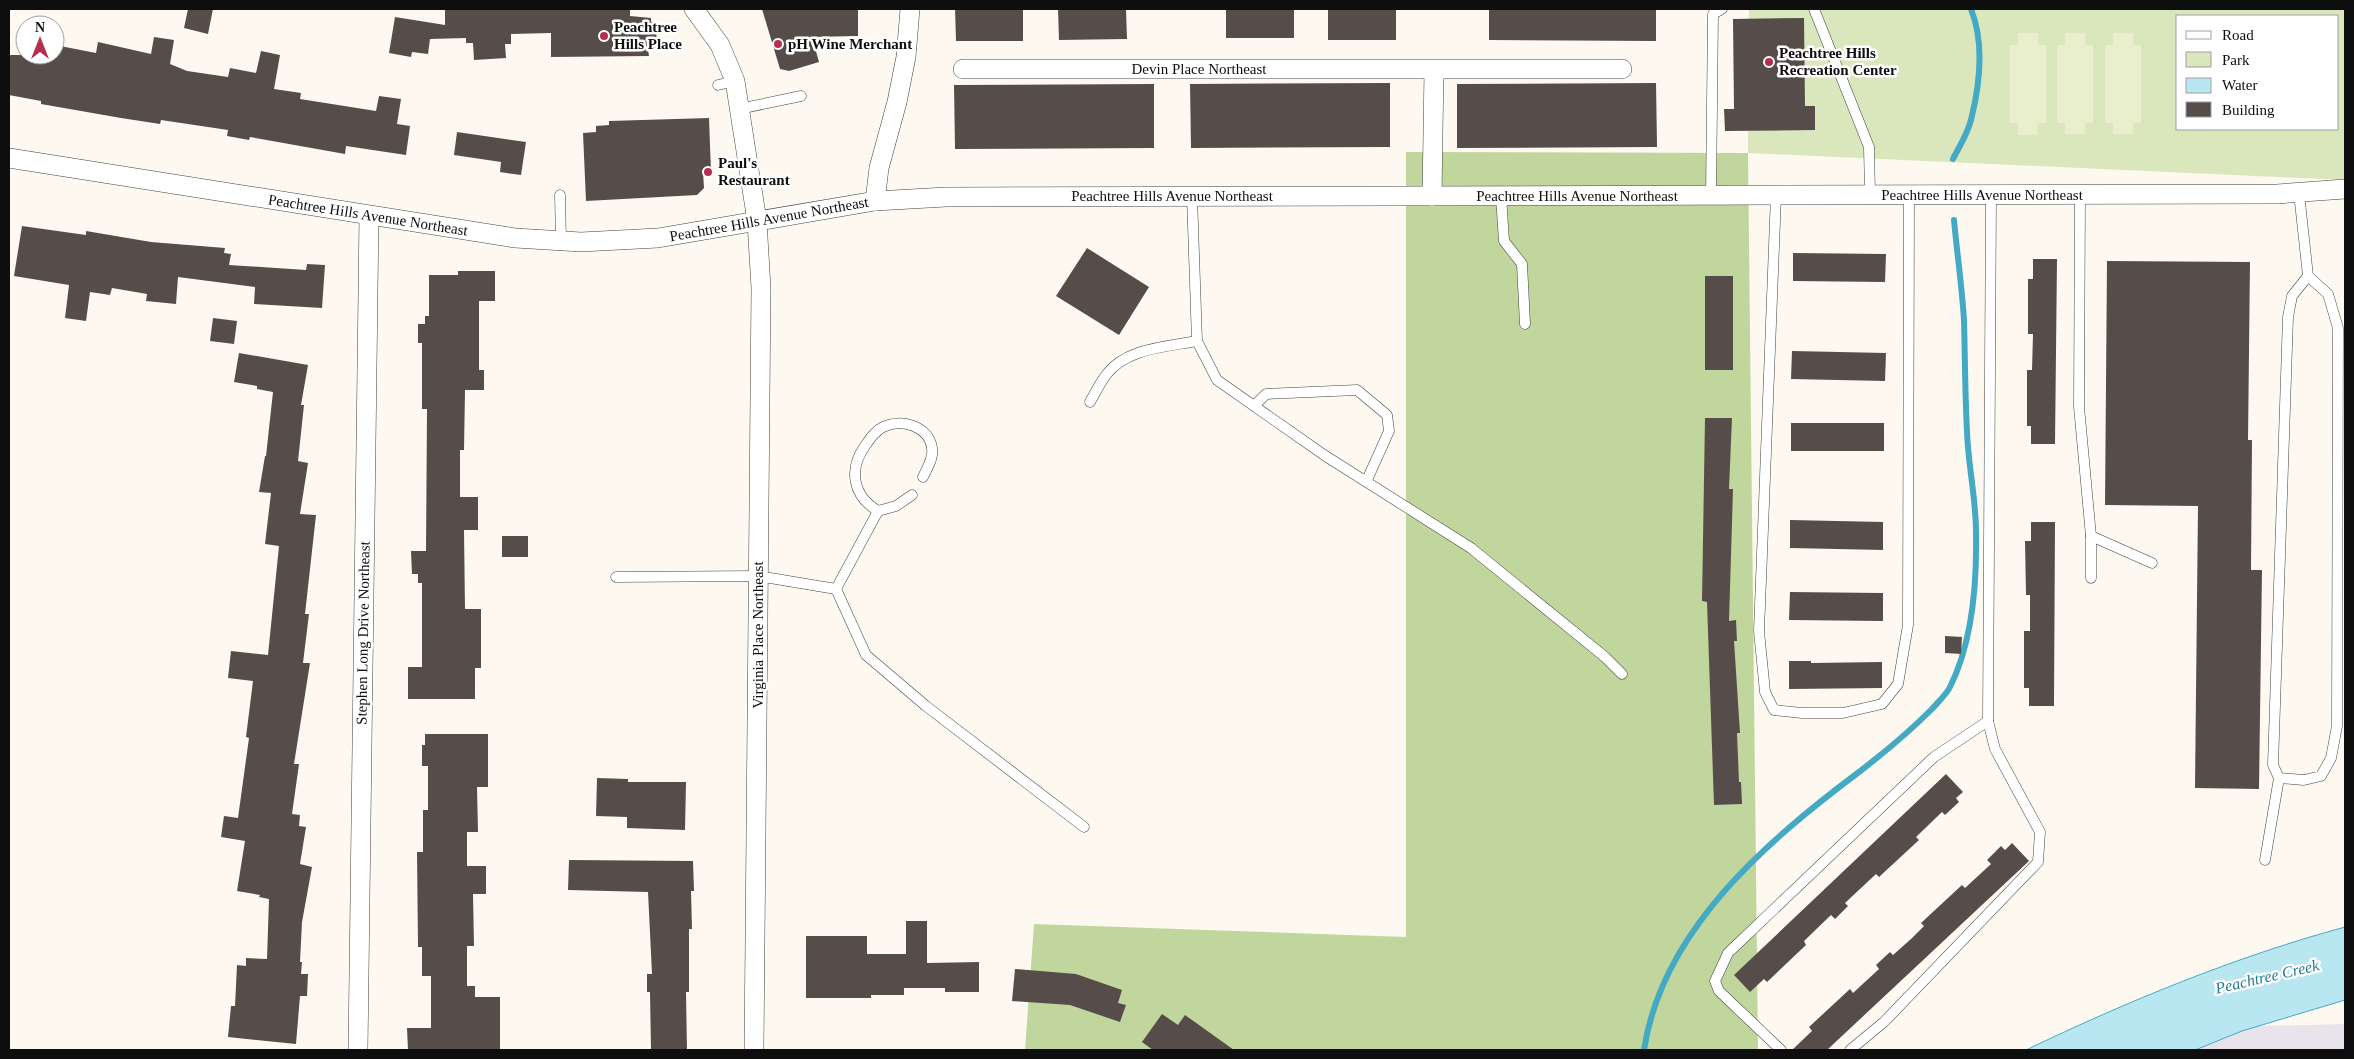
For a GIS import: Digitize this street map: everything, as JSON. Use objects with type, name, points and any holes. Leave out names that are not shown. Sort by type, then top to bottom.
[{"type":"street","name":"Virginia Place Northeast","points":[[694,9],[720,45],[726,83],[739,108],[757,221],[761,288],[754,1050]]},
{"type":"street","points":[[875,201],[879,168],[897,102],[906,57],[910,9]]},
{"type":"street","name":"Devin Place Northeast","points":[[963,69],[1622,69]]},
{"type":"street","points":[[1432,196],[1434,70]]},
{"type":"street","name":"Peachtree Hills Avenue Northeast","points":[[9,158],[515,238],[581,242],[658,238],[875,201],[946,197],[1991,195],[2299,193],[2345,189]]},
{"type":"street","name":"Stephen Long Drive Northeast","points":[[358,1050],[369,216]]},
{"type":"lane","points":[[1711,196],[1713,14],[1722,9]]},
{"type":"lane","points":[[1814,9],[1869,147],[1870,195]]},
{"type":"lane","points":[[739,108],[801,96]]},
{"type":"lane","points":[[2279,778],[2304,780],[2320,776],[2331,758],[2337,726],[2338,328],[2328,294],[2308,276],[2299,193]]},
{"type":"lane","points":[[2080,194],[2079,407],[2091,536],[2091,578]]},
{"type":"lane","points":[[560,195],[561,241]]},
{"type":"lane","points":[[1776,195],[1759,631],[1765,692],[1774,710],[1802,713],[1843,713],[1882,704],[1898,684],[1908,625],[1909,195]]},
{"type":"lane","points":[[1850,1050],[1884,1022],[2038,862],[2040,832],[1995,749],[1988,721],[1991,195]]},
{"type":"lane","points":[[1192,196],[1196,341],[1217,380],[1324,455],[1367,480],[1471,548],[1605,657],[1622,674]]},
{"type":"lane","points":[[1501,196],[1504,241],[1522,264],[1525,324]]},
{"type":"lane","points":[[2265,860],[2279,778],[2273,765],[2288,318],[2292,296],[2308,276]]},
{"type":"lane","points":[[1090,402],[1106,374],[1123,359],[1144,352],[1196,341]]},
{"type":"lane","points":[[1254,406],[1266,394],[1357,390],[1387,415],[1389,431],[1367,480]]},
{"type":"lane","points":[[878,511],[859,494],[854,477],[859,454],[876,431],[892,423],[901,423],[921,430],[930,440],[932,449],[931,459],[923,477]]},
{"type":"lane","points":[[836,589],[878,511],[896,506],[912,495]]},
{"type":"lane","points":[[2091,536],[2152,563]]},
{"type":"lane","points":[[616,577],[758,576],[836,589]]},
{"type":"lane","points":[[836,589],[866,655],[926,706],[1084,827]]},
{"type":"lane","points":[[1781,1050],[1719,991],[1715,981],[1728,952],[1934,757],[1988,721]]},
{"type":"shaded area","points":[[2345,1024],[2345,1050],[2095,1050],[2131,1029]]},
{"type":"green space","points":[[1749,9],[2345,9],[2345,180],[1748,153]]},
{"type":"green space","points":[[2018,33],[2038,33],[2038,45],[2046,45],[2046,123],[2038,123],[2037,135],[2018,135],[2018,123],[2010,123],[2010,45],[2018,45]]},
{"type":"green space","points":[[2065,33],[2085,33],[2085,45],[2093,45],[2093,123],[2085,123],[2085,134],[2065,134],[2065,123],[2057,123],[2057,45],[2065,45]]},
{"type":"green space","points":[[2113,33],[2133,33],[2133,45],[2141,45],[2141,123],[2133,123],[2133,134],[2113,134],[2113,123],[2105,123],[2105,45],[2113,45]]},
{"type":"green space","points":[[1406,152],[1748,153],[1758,1050],[1025,1050],[1034,924],[1406,937]]},
{"type":"water","name":"Peachtree Creek","points":[[2345,927],[2345,1000],[2242,1031],[2195,1050],[2026,1050],[2103,1014],[2182,981],[2263,952]]},
{"type":"building","points":[[188,9],[213,9],[208,34],[184,28]]},
{"type":"building","points":[[445,9],[630,9],[630,16],[651,18],[651,22],[656,22],[657,50],[648,50],[649,56],[551,57],[551,33],[511,34],[511,44],[505,44],[506,58],[474,60],[473,43],[466,43],[466,38],[430,39],[428,54],[412,52],[411,57],[389,53],[395,17],[445,25]]},
{"type":"building","points":[[762,9],[858,9],[858,36],[812,37],[819,62],[789,71],[780,69]]},
{"type":"building","points":[[955,9],[1023,9],[1023,41],[956,41]]},
{"type":"building","points":[[1058,9],[1126,9],[1127,39],[1059,40]]},
{"type":"building","points":[[1226,9],[1294,9],[1294,38],[1226,38]]},
{"type":"building","points":[[1328,9],[1396,9],[1396,40],[1328,40]]},
{"type":"building","points":[[1489,9],[1656,9],[1656,41],[1489,40]]},
{"type":"building","name":"Peachtree Hills Recreation Center","points":[[1804,18],[1805,106],[1815,106],[1815,130],[1725,131],[1724,109],[1734,109],[1733,19]]},
{"type":"building","points":[[154,37],[174,40],[170,64],[187,71],[228,77],[230,68],[256,73],[261,51],[280,55],[274,89],[301,93],[300,99],[376,111],[379,96],[401,99],[397,124],[410,126],[406,155],[346,146],[345,154],[250,137],[249,140],[227,136],[228,130],[161,120],[160,124],[121,118],[41,104],[41,101],[9,95],[9,55],[15,55],[15,65],[65,65],[65,47],[96,53],[98,42],[151,54]]},
{"type":"building","points":[[1390,83],[1390,147],[1191,148],[1190,84]]},
{"type":"building","points":[[1656,83],[1657,147],[1457,148],[1457,84]]},
{"type":"building","points":[[1154,84],[1154,148],[955,149],[954,85]]},
{"type":"building","points":[[709,118],[711,172],[703,172],[704,188],[697,195],[586,201],[583,133],[596,132],[596,126],[609,125],[609,121]]},
{"type":"building","points":[[457,132],[526,142],[521,175],[500,172],[501,162],[454,155]]},
{"type":"building","points":[[22,226],[86,235],[86,231],[151,242],[225,248],[224,253],[231,254],[229,265],[306,270],[307,264],[325,265],[322,308],[254,304],[255,287],[178,277],[176,304],[146,301],[147,294],[112,288],[110,295],[90,292],[86,321],[65,318],[69,285],[14,276]]},
{"type":"building","points":[[1087,248],[1149,287],[1119,335],[1056,296]]},
{"type":"building","points":[[1793,253],[1886,254],[1885,282],[1793,281]]},
{"type":"building","points":[[2033,259],[2057,259],[2055,444],[2031,444],[2031,426],[2027,426],[2027,370],[2032,370],[2033,334],[2028,334],[2028,279],[2033,279]]},
{"type":"building","points":[[2107,261],[2250,262],[2248,440],[2252,440],[2251,570],[2262,570],[2259,789],[2195,788],[2198,506],[2105,505]]},
{"type":"building","points":[[458,271],[495,271],[495,301],[479,301],[479,370],[484,370],[484,390],[465,390],[464,450],[460,450],[460,497],[478,497],[478,530],[464,530],[465,609],[481,609],[481,668],[475,668],[475,699],[408,699],[408,667],[422,667],[422,583],[418,583],[418,574],[412,574],[411,551],[426,551],[427,409],[422,409],[422,343],[418,343],[418,324],[425,324],[425,316],[429,316],[429,275],[458,275]]},
{"type":"building","points":[[1705,276],[1733,276],[1733,370],[1705,370]]},
{"type":"building","points":[[213,318],[237,321],[234,344],[210,341]]},
{"type":"building","points":[[1792,351],[1886,353],[1885,381],[1791,379]]},
{"type":"building","points":[[239,353],[308,365],[301,405],[304,405],[298,461],[308,463],[300,514],[316,515],[305,614],[309,614],[303,663],[310,663],[294,764],[299,764],[292,814],[300,815],[299,826],[306,827],[300,864],[312,867],[302,922],[300,962],[302,962],[301,974],[308,974],[307,996],[300,996],[296,1044],[228,1037],[231,1006],[235,1006],[237,965],[246,966],[246,958],[267,959],[269,899],[259,897],[260,895],[237,891],[245,841],[221,837],[224,816],[238,818],[249,738],[246,737],[253,681],[228,678],[231,651],[268,655],[279,546],[265,544],[271,493],[259,492],[266,456],[273,392],[257,389],[257,386],[234,382]]},
{"type":"building","points":[[1705,418],[1732,418],[1729,489],[1733,489],[1729,621],[1736,620],[1737,641],[1734,641],[1740,733],[1737,733],[1742,804],[1714,805],[1707,602],[1702,601]]},
{"type":"building","points":[[1791,423],[1884,423],[1884,451],[1791,451]]},
{"type":"building","points":[[1790,520],[1883,522],[1883,550],[1790,548]]},
{"type":"building","points":[[2031,522],[2055,522],[2054,706],[2029,706],[2029,688],[2024,688],[2024,631],[2030,631],[2030,595],[2026,595],[2025,541],[2031,541]]},
{"type":"building","points":[[502,536],[528,536],[528,557],[502,557]]},
{"type":"building","points":[[1790,592],[1883,593],[1883,621],[1789,620]]},
{"type":"building","points":[[1945,636],[1962,637],[1961,654],[1945,653]]},
{"type":"building","points":[[1789,661],[1811,661],[1811,663],[1882,662],[1882,688],[1789,689]]},
{"type":"building","points":[[425,734],[488,734],[488,787],[477,787],[478,832],[467,832],[467,866],[486,866],[486,894],[473,894],[474,946],[467,946],[467,986],[475,986],[475,997],[500,997],[500,1050],[408,1050],[407,1028],[431,1028],[431,976],[422,976],[422,947],[418,947],[417,852],[423,852],[423,810],[428,810],[428,766],[422,766],[422,745],[425,745]]},
{"type":"building","points":[[1946,774],[1963,792],[1956,798],[1959,802],[1945,815],[1942,812],[1916,837],[1919,840],[1879,877],[1876,874],[1845,903],[1848,906],[1835,919],[1831,915],[1804,941],[1806,945],[1767,982],[1764,979],[1750,992],[1734,975]]},
{"type":"building","points":[[597,778],[628,779],[628,782],[686,782],[685,830],[627,828],[627,817],[596,816]]},
{"type":"building","points":[[2012,843],[2029,861],[1827,1050],[1792,1050],[1812,1031],[1809,1027],[1850,989],[1853,993],[1879,969],[1876,965],[1890,952],[1893,955],[1924,926],[1921,923],[1962,885],[1965,888],[1991,864],[1987,860],[2001,846],[2005,850]]},
{"type":"building","points":[[569,860],[693,861],[694,891],[691,891],[692,929],[689,929],[689,992],[686,992],[687,1050],[651,1050],[650,992],[647,992],[647,974],[652,974],[648,892],[568,890]]},
{"type":"building","points":[[906,921],[927,921],[927,963],[979,962],[979,992],[945,992],[945,988],[904,988],[904,995],[871,995],[871,998],[806,998],[806,936],[867,936],[867,954],[906,954]]},
{"type":"building","points":[[1015,969],[1076,974],[1122,990],[1118,1003],[1126,1005],[1120,1022],[1070,1005],[1012,1001]]},
{"type":"building","points":[[1162,1014],[1178,1025],[1185,1015],[1234,1050],[1153,1050],[1142,1042]]},
{"type":"waterway","points":[[1953,159],[1970,125],[1979,78],[1980,50],[1971,9]]},
{"type":"waterway","points":[[1644,1050],[1655,1006],[1672,966],[1696,927],[1724,892],[1755,859],[1789,828],[1906,734],[1946,693],[1958,669],[1969,631],[1972,611],[1976,571],[1976,532],[1968,444],[1964,320],[1954,220]]},
{"type":"place","name":"Peachtree Hills Place","points":[[604,36]]},
{"type":"place","name":"pH Wine Merchant","points":[[778,44]]},
{"type":"place","name":"Peachtree Hills Recreation Center","points":[[1769,62]]},
{"type":"place","name":"Paul's Restaurant","points":[[708,172]]}]
